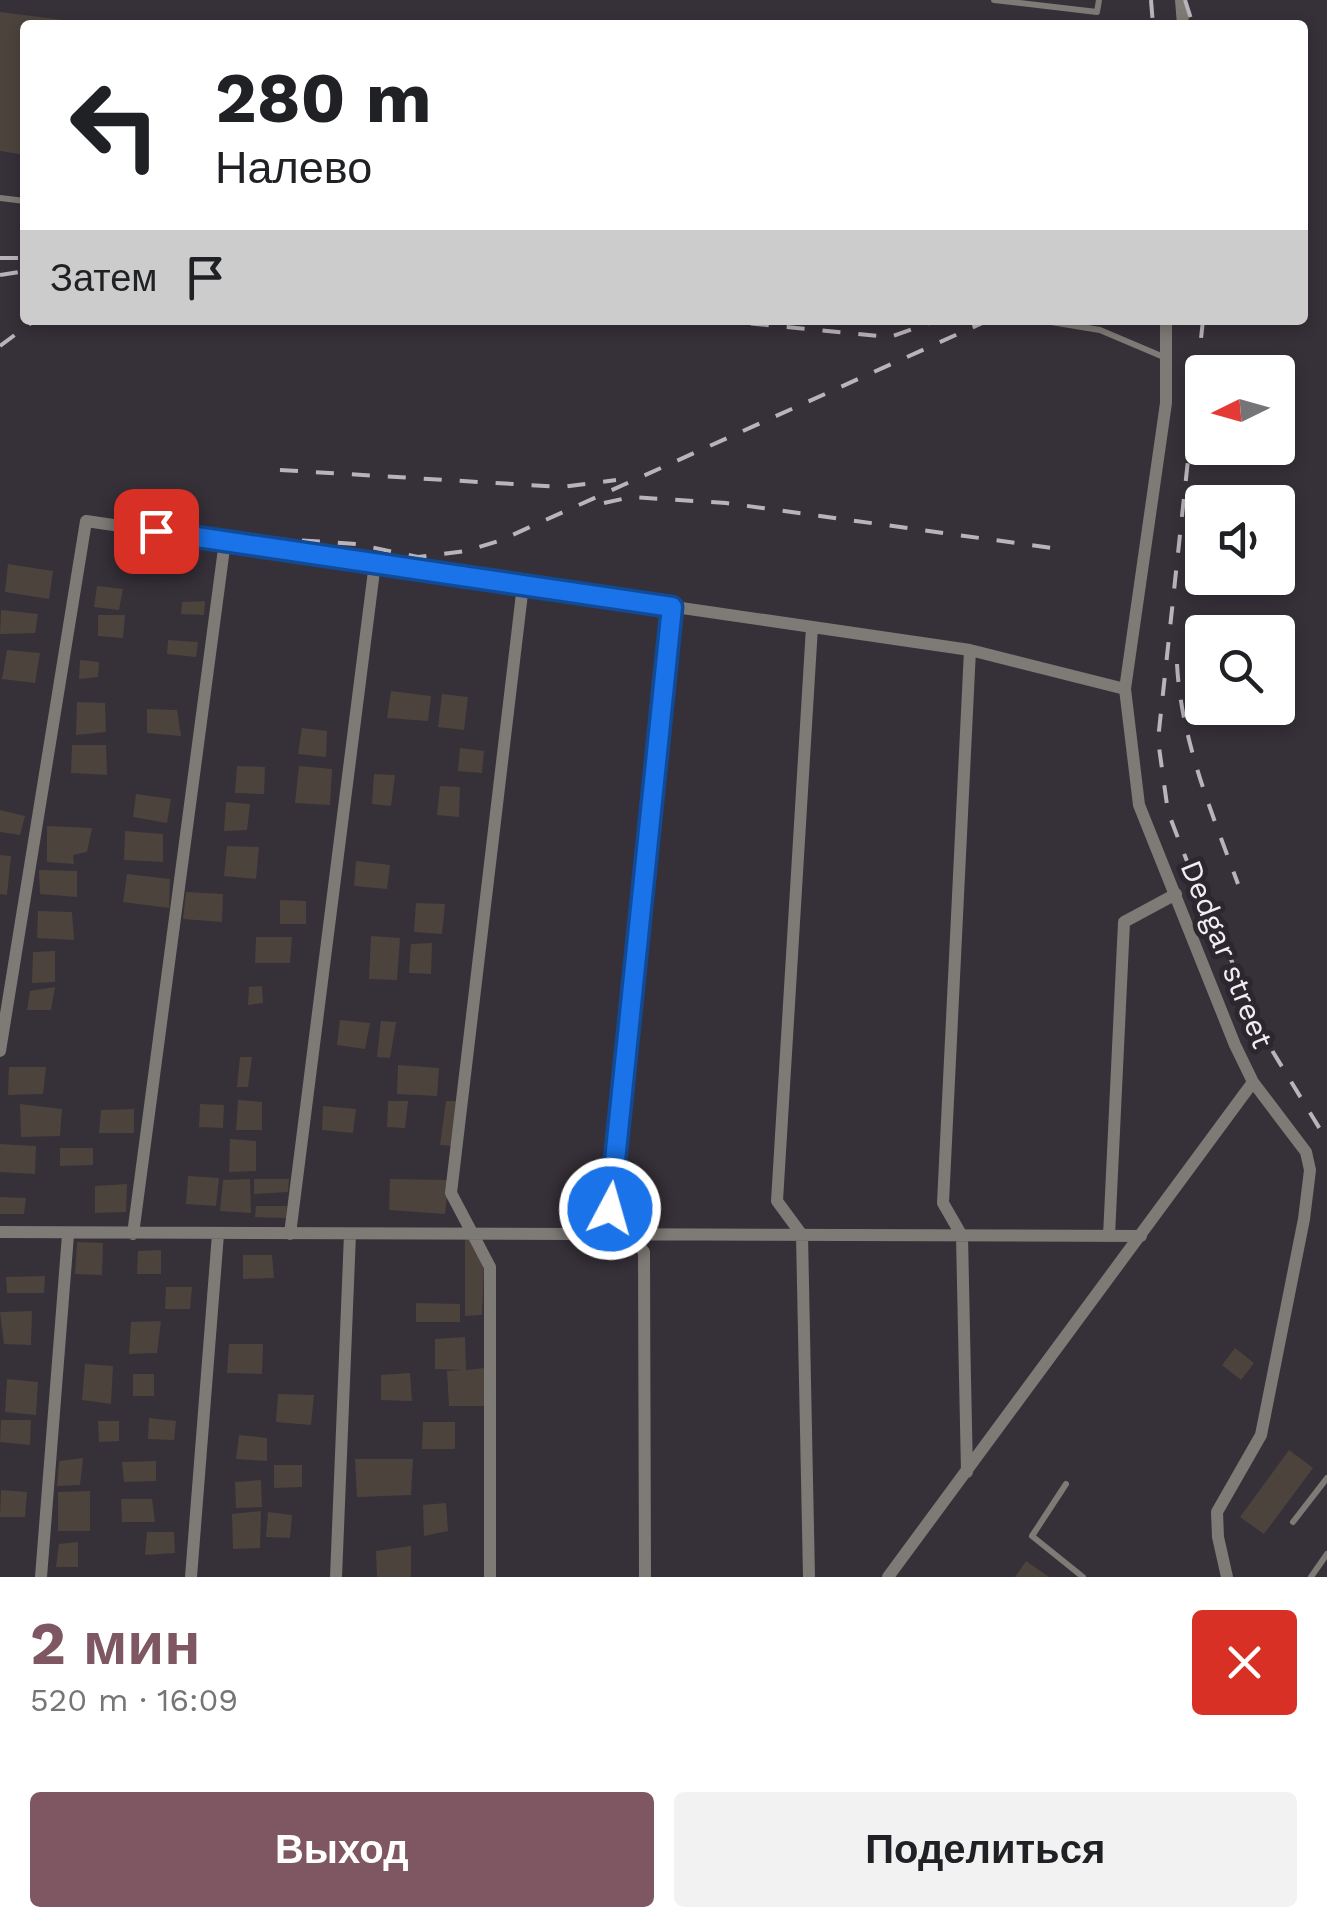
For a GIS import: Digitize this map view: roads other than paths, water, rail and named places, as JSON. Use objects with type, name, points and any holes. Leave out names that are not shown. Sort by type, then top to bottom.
[{"type":"street","name":"Dedgar street","points":[[1166,325],[1166,404],[1125,689],[1138,805],[1253,1082],[1306,1152],[1310,1170],[1304,1219],[1261,1435],[1218,1512],[1218,1536],[1227,1577]]},
{"type":"street","points":[[0,1051],[86,521],[970,650],[1125,689]]},
{"type":"street","points":[[133,1234],[225,542]]},
{"type":"street","points":[[290,1234],[375,563]]},
{"type":"street","points":[[490,1577],[490,1266],[451,1193],[522,585]]},
{"type":"street","points":[[645,1577],[644,1252],[610,1209],[672,607]]},
{"type":"street","points":[[808,1577],[802,1235],[777,1201],[812,627]]},
{"type":"street","points":[[966,1472],[962,1236],[943,1202],[970,650]]},
{"type":"street","points":[[1109,1236],[1124,922],[1176,894]]},
{"type":"street","points":[[888,1577],[1253,1082]]},
{"type":"street","points":[[0,1232],[1142,1236]]},
{"type":"street","points":[[192,1577],[218,1234]]},
{"type":"street","points":[[336,1577],[350,1234]]},
{"type":"street","points":[[40,1577],[68,1235]]},
{"type":"lane","points":[[994,0],[1097,12],[1099,0]]},
{"type":"lane","points":[[1081,325],[1167,359]]},
{"type":"lane","points":[[1293,1522],[1327,1479]]},
{"type":"lane","points":[[1066,1484],[1032,1536],[1083,1577]]},
{"type":"lane","points":[[1314,1576],[1327,1554]]},
{"type":"railway","points":[[1151,0],[1153,20]]},
{"type":"railway","points":[[1185,0],[1191,20]]},
{"type":"railway","points":[[0,258],[20,258]]},
{"type":"railway","points":[[0,275],[20,272]]},
{"type":"railway","points":[[0,346],[28,325]]},
{"type":"railway","points":[[766,325],[890,337],[924,325]]},
{"type":"railway","points":[[266,538],[356,544],[418,557],[466,551],[499,541],[978,325]]},
{"type":"railway","points":[[1202,325],[1158,740],[1168,812],[1273,1052],[1323,1134]]},
{"type":"railway","points":[[280,470],[562,487],[616,480]]},
{"type":"railway","points":[[604,503],[631,497],[726,503],[1052,548]]},
{"type":"railway","points":[[1177,664],[1191,748],[1238,884]]}]
